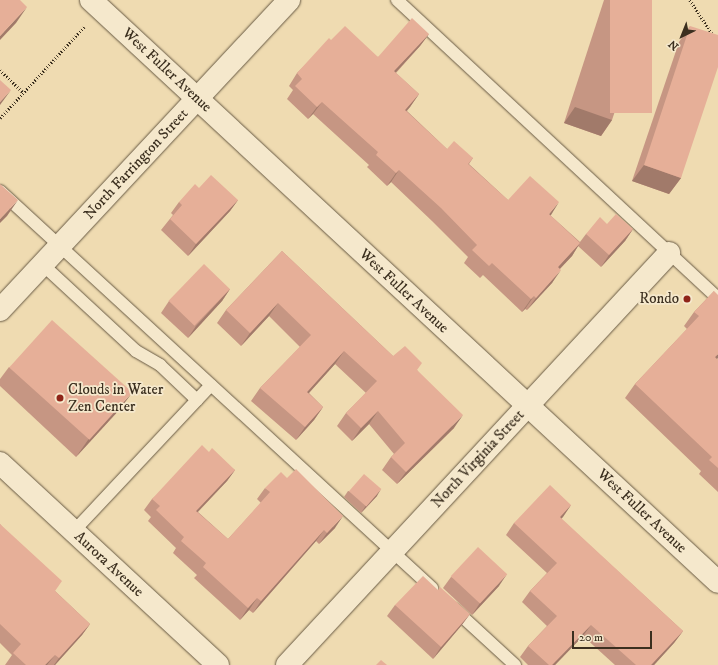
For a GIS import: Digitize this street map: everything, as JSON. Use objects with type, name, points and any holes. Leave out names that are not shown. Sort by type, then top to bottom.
[{"type":"street","name":"North Farrington Street","points":[[0,310],[289,0]]},
{"type":"street","name":"West Fuller Avenue","points":[[96,4],[718,582]]},
{"type":"street","name":"North Virginia Street","points":[[287,665],[670,253]]},
{"type":"street","name":"Aurora Avenue","points":[[0,463],[218,665]]},
{"type":"lane","points":[[397,0],[718,298]]},
{"type":"lane","points":[[0,191],[515,665]]},
{"type":"lane","points":[[42,264],[136,350],[160,365],[197,400]]},
{"type":"lane","points":[[74,531],[211,385]]},
{"type":"path","points":[[690,0],[714,36]]},
{"type":"path","points":[[0,118],[96,4]]},
{"type":"path","points":[[0,70],[23,92]]},
{"type":"building","points":[[0,0],[20,0],[27,7],[0,36]]},
{"type":"building","points":[[610,0],[652,0],[652,113],[610,113]]},
{"type":"building","points":[[412,18],[429,34],[394,71],[419,94],[405,110],[447,149],[454,141],[473,158],[468,164],[508,200],[530,176],[559,202],[549,214],[580,243],[558,267],[561,270],[536,298],[534,296],[531,299],[492,263],[489,266],[472,250],[477,245],[441,208],[399,170],[396,173],[376,155],[378,152],[322,102],[317,107],[295,86],[302,79],[297,73],[329,38],[331,40],[345,26],[378,57]]},
{"type":"building","points":[[690,26],[718,35],[718,67],[681,178],[644,165]]},
{"type":"building","points":[[0,80],[11,90],[0,102]]},
{"type":"building","points":[[211,175],[238,200],[196,244],[170,219],[182,205],[179,202],[195,184],[199,188]]},
{"type":"building","points":[[0,184],[18,200],[0,219]]},
{"type":"building","points":[[616,214],[633,229],[609,255],[586,234],[600,217],[607,224]]},
{"type":"building","points":[[282,251],[393,356],[405,346],[422,363],[417,370],[463,415],[406,472],[391,457],[405,443],[378,411],[361,428],[346,413],[377,381],[344,351],[307,392],[323,407],[305,427],[260,388],[311,335],[278,303],[250,333],[226,310]]},
{"type":"building","points":[[204,264],[230,289],[194,326],[169,301]]},
{"type":"building","points":[[714,291],[718,295],[718,354],[715,357],[718,360],[718,468],[709,460],[712,457],[635,384],[699,316],[694,312]]},
{"type":"building","name":"Clouds in Water Zen Center","points":[[52,320],[132,392],[89,440],[9,368]]},
{"type":"building","points":[[202,445],[209,452],[212,448],[235,470],[196,511],[228,539],[270,492],[265,488],[281,472],[287,478],[296,469],[343,516],[327,533],[324,530],[261,601],[257,598],[248,608],[203,567],[206,563],[181,541],[184,537],[156,510],[160,506],[152,499]]},
{"type":"building","points":[[364,474],[381,489],[366,506],[349,491]]},
{"type":"building","points":[[550,485],[571,505],[560,517],[683,631],[651,665],[636,665],[591,625],[552,665],[549,665],[528,646],[557,616],[530,591],[557,563],[514,523]]},
{"type":"building","points":[[0,524],[62,581],[55,591],[90,624],[59,658],[55,655],[45,665],[26,665],[13,653],[21,644],[0,624]]},
{"type":"building","points":[[478,547],[507,574],[480,604],[451,576]]},
{"type":"building","points":[[423,576],[438,590],[440,587],[470,614],[441,647],[395,605]]},
{"type":"building","points":[[381,660],[387,665],[376,665]]},
{"type":"place","name":"Rondo","points":[[687,299]]},
{"type":"place","name":"Clouds in Water Zen Center","points":[[60,398]]}]
